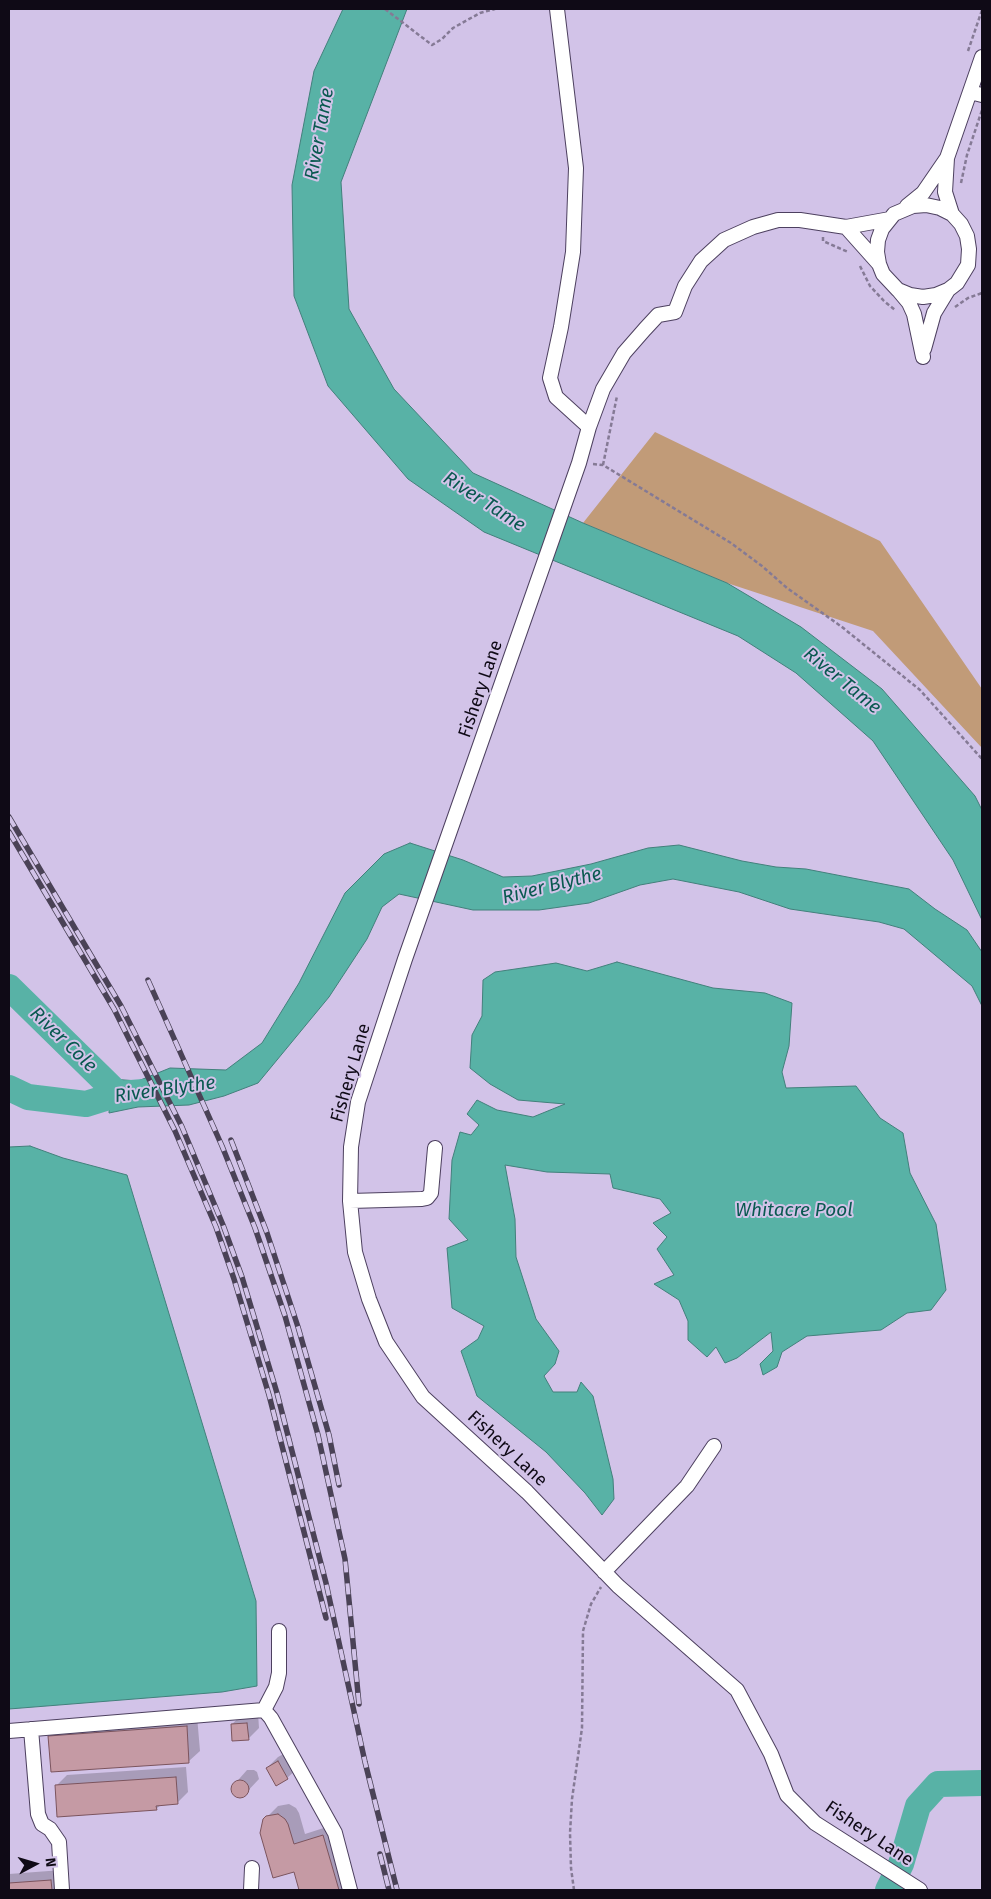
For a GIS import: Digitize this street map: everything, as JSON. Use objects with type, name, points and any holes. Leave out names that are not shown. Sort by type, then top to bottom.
[{"type":"street","points":[[557,9],[576,168],[573,252],[561,327],[550,378],[556,397],[589,427]]},
{"type":"street","points":[[879,264],[878,240],[882,229],[895,215],[923,194],[947,158],[976,93],[982,57]]},
{"type":"street","points":[[947,158],[945,192],[952,214]]},
{"type":"street","points":[[898,290],[910,296],[936,295],[948,290],[957,283],[968,265],[969,249],[967,236],[961,224],[952,214],[940,208],[926,205],[913,206],[895,215],[846,227],[879,264],[890,283],[909,303],[914,314],[923,357],[934,313],[948,290]]},
{"type":"street","name":"Fishery Lane","points":[[846,227],[800,220],[778,220],[753,227],[724,240],[700,261],[685,286],[675,312],[658,315],[624,353],[603,389],[535,590],[405,960],[358,1102],[351,1147],[350,1201],[355,1252],[369,1299],[386,1342],[423,1397],[527,1492],[604,1572],[737,1690],[771,1754],[787,1795],[815,1823],[920,1890]]},
{"type":"street","points":[[350,1201],[428,1198],[431,1193],[435,1148]]},
{"type":"street","points":[[604,1572],[687,1486],[714,1446]]},
{"type":"street","points":[[264,1710],[276,1687],[279,1631]]},
{"type":"street","points":[[9,1731],[264,1710]]},
{"type":"street","points":[[264,1710],[271,1718],[335,1833],[350,1890]]},
{"type":"street","points":[[31,1729],[38,1814],[42,1824],[50,1829],[59,1842],[62,1890]]},
{"type":"street","points":[[251,1890],[252,1868]]},
{"type":"path","points":[[385,9],[432,45],[442,39],[453,28],[480,13],[495,9]]},
{"type":"path","points":[[967,54],[982,10]]},
{"type":"path","points":[[959,190],[966,156],[982,110]]},
{"type":"path","points":[[823,241],[849,253]]},
{"type":"path","points":[[855,260],[870,286],[898,312]]},
{"type":"path","points":[[950,311],[968,298],[982,293]]},
{"type":"path","points":[[617,395],[603,465],[731,543],[787,588],[842,627],[920,690],[982,759]]},
{"type":"path","points":[[574,1890],[570,1832],[572,1799],[582,1728],[583,1631],[591,1604],[604,1583],[604,1572]]},
{"type":"shaded area","points":[[655,432],[880,541],[982,689],[982,748],[873,631],[727,583],[583,523]]},
{"type":"water","name":"River Tame","points":[[343,9],[407,9],[341,182],[349,309],[394,389],[473,473],[583,523],[727,583],[801,627],[882,689],[975,796],[982,810],[982,920],[953,860],[873,741],[796,673],[738,636],[484,532],[408,479],[328,386],[294,296],[292,185],[314,71]]},
{"type":"water","points":[[410,843],[463,860],[503,877],[532,876],[591,864],[648,848],[679,845],[742,861],[776,867],[806,869],[909,889],[967,930],[982,952],[982,1006],[972,986],[904,929],[879,922],[790,909],[739,892],[673,879],[640,885],[589,903],[539,910],[473,910],[399,894],[382,907],[367,939],[329,997],[258,1083],[224,1096],[189,1105],[138,1107],[109,1113],[111,1079],[138,1081],[170,1068],[226,1070],[262,1043],[299,983],[345,893],[384,854]]},
{"type":"water","name":"Whitacre Pool","points":[[617,962],[713,988],[765,993],[792,1003],[789,1046],[782,1072],[786,1088],[856,1086],[880,1118],[903,1133],[910,1173],[936,1224],[946,1290],[931,1310],[907,1313],[881,1330],[807,1336],[782,1352],[777,1367],[763,1375],[760,1364],[773,1351],[771,1332],[737,1358],[725,1363],[716,1347],[707,1357],[688,1340],[688,1321],[679,1300],[654,1284],[674,1275],[657,1249],[667,1237],[653,1223],[671,1213],[660,1199],[613,1188],[610,1174],[547,1172],[505,1165],[515,1219],[516,1257],[536,1319],[559,1351],[555,1364],[544,1376],[553,1392],[577,1392],[581,1382],[593,1396],[613,1479],[614,1499],[602,1515],[585,1493],[546,1452],[477,1396],[461,1351],[478,1339],[484,1326],[452,1308],[447,1248],[468,1240],[449,1219],[452,1160],[460,1132],[471,1135],[479,1125],[467,1114],[477,1100],[497,1110],[533,1117],[565,1104],[518,1100],[490,1084],[470,1068],[472,1035],[482,1016],[483,980],[495,972],[556,963],[587,971]]},
{"type":"water","points":[[30,1146],[63,1158],[127,1175],[256,1601],[257,1686],[222,1692],[9,1709],[9,1147]]},
{"type":"building","points":[[247,1723],[249,1740],[232,1741],[231,1724]]},
{"type":"building","points":[[187,1726],[189,1763],[51,1772],[48,1736]]},
{"type":"building","points":[[278,1761],[288,1779],[276,1786],[266,1768]]},
{"type":"building","points":[[176,1777],[178,1804],[156,1806],[157,1810],[57,1817],[55,1785]]},
{"type":"building","points":[[240,1780],[248,1785],[249,1789],[244,1797],[240,1798],[232,1793],[231,1789],[236,1781]]},
{"type":"building","points":[[278,1814],[288,1824],[294,1844],[323,1835],[339,1890],[299,1890],[294,1872],[273,1878],[260,1833],[263,1819],[266,1816]]},
{"type":"building","points":[[51,1880],[52,1890],[9,1890],[9,1883]]},
{"type":"waterway","name":"River Cole","points":[[9,987],[118,1094]]},
{"type":"waterway","name":"River Blythe","points":[[9,1088],[28,1097],[86,1104],[118,1094],[144,1092]]},
{"type":"waterway","points":[[888,1890],[901,1864],[918,1806],[938,1784],[982,1783]]},
{"type":"railway","points":[[9,817],[121,1006],[182,1127],[223,1225],[242,1277],[277,1393],[326,1583],[365,1762],[397,1890]]},
{"type":"railway","points":[[9,832],[114,1009],[175,1131],[216,1227],[234,1279],[269,1395],[326,1618]]},
{"type":"railway","points":[[148,980],[222,1146],[255,1228],[285,1316],[318,1435],[345,1559],[359,1704]]},
{"type":"railway","points":[[231,1140],[267,1233],[298,1327],[329,1435],[339,1485]]},
{"type":"railway","points":[[380,1854],[389,1890]]}]
